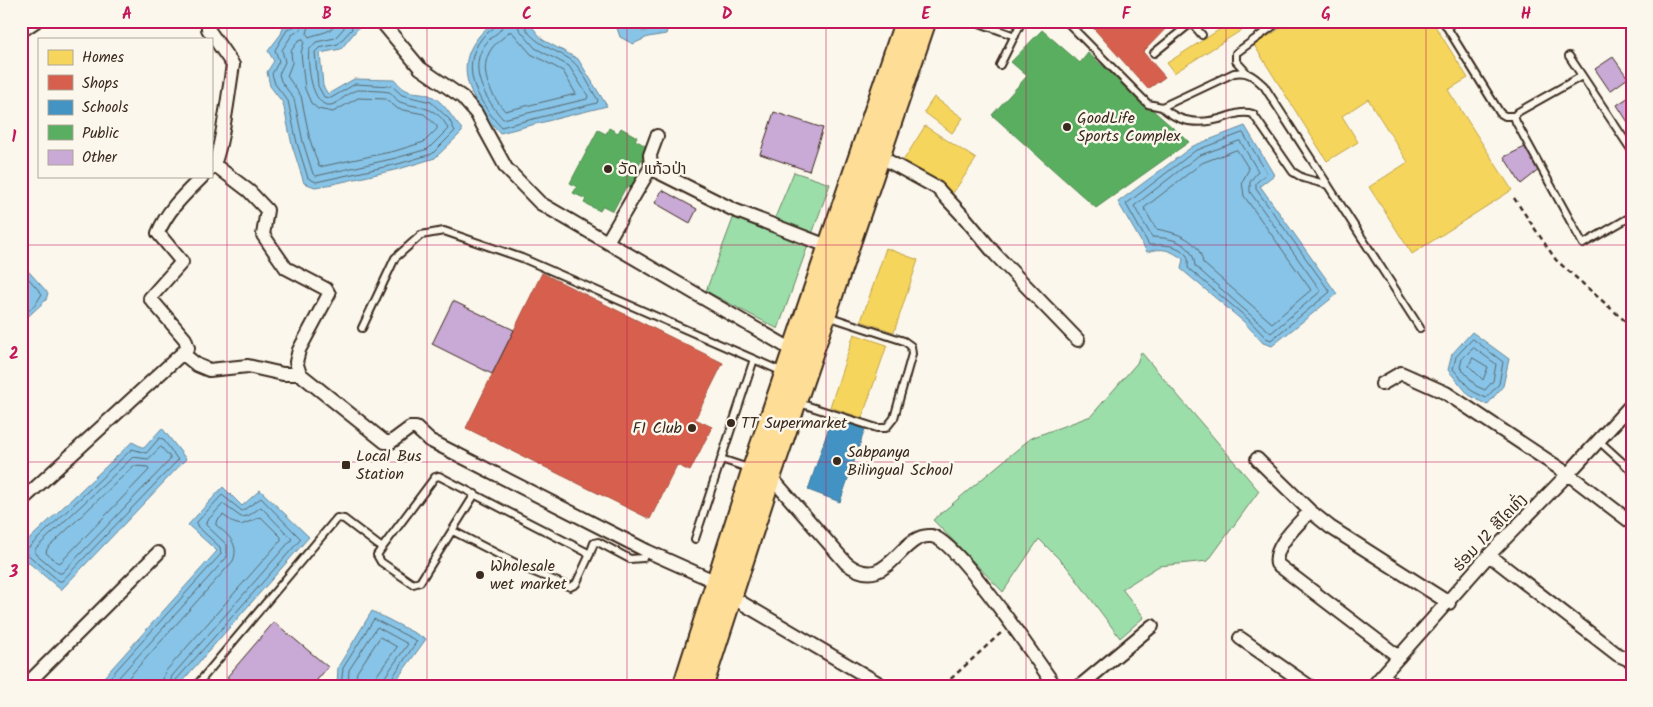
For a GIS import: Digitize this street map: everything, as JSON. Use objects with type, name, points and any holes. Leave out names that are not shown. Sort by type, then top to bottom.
[{"type":"highway","points":[[702,686],[726,589],[761,473],[794,351],[906,21]]},
{"type":"highway","points":[[761,473],[797,402],[824,315],[925,21]]},
{"type":"highway","points":[[684,686],[726,589]]},
{"type":"street","points":[[21,31],[36,21]]},
{"type":"street","points":[[208,21],[208,29],[233,65],[213,167],[249,191],[267,210],[263,235],[286,268],[326,289],[329,294],[299,350],[296,362],[300,374],[385,442],[391,442],[410,428],[416,428],[429,440],[726,589],[883,686]]},
{"type":"street","points":[[381,21],[420,68],[462,97],[476,113],[506,168],[540,203],[794,351]]},
{"type":"street","points":[[607,242],[651,167],[650,155],[657,136]]},
{"type":"street","points":[[880,156],[936,188],[966,218],[996,255],[1078,340]]},
{"type":"street","points":[[651,167],[734,210],[830,247]]},
{"type":"street","points":[[21,501],[188,348],[184,338],[150,298],[182,262],[158,233],[164,218],[178,200],[201,178]]},
{"type":"street","points":[[182,354],[197,365],[209,370],[248,366],[283,374],[300,374]]},
{"type":"street","points":[[1382,384],[1401,373],[1430,384],[1568,474],[1632,523]]},
{"type":"street","name":"ຮ່ອມ 12 ສີໄຄທົ່ງ","points":[[1373,686],[1489,555],[1568,474],[1632,404]]},
{"type":"street","points":[[1257,460],[1310,511],[1330,527],[1448,603]]},
{"type":"street","points":[[761,473],[846,563],[857,571],[867,574],[880,569],[921,537],[932,536],[940,540],[975,575],[1054,686]]},
{"type":"street","points":[[1310,511],[1278,549],[1275,558],[1277,564],[1399,657]]},
{"type":"street","points":[[24,686],[158,553]]},
{"type":"street","points":[[1489,555],[1618,655],[1632,661]]},
{"type":"street","points":[[1080,686],[1152,626]]},
{"type":"street","points":[[1240,638],[1309,686]]},
{"type":"street","points":[[1383,675],[1396,686]]},
{"type":"lane","points":[[974,21],[1015,36]]},
{"type":"lane","points":[[1000,65],[1022,21]]},
{"type":"lane","points":[[1066,21],[1148,104],[1162,108],[1176,118],[1195,122],[1220,119],[1242,112],[1253,114],[1293,172],[1303,178],[1328,185]]},
{"type":"lane","points":[[1280,21],[1236,53],[1236,62],[1264,86],[1420,328]]},
{"type":"lane","points":[[1443,21],[1500,114],[1505,116],[1514,116],[1582,76]]},
{"type":"lane","points":[[1154,53],[1190,22],[1202,35]]},
{"type":"lane","points":[[1569,56],[1632,151]]},
{"type":"lane","points":[[1162,108],[1234,73],[1246,72]]},
{"type":"lane","points":[[1514,116],[1583,244],[1632,216]]},
{"type":"lane","points":[[362,328],[395,258],[421,235],[444,231],[522,258],[787,374]]},
{"type":"lane","points":[[797,402],[877,428],[886,428],[894,418],[912,354],[911,346],[904,341],[824,315]]},
{"type":"lane","points":[[695,539],[754,359]]},
{"type":"lane","points":[[1599,441],[1632,471]]},
{"type":"lane","points":[[722,459],[761,473]]},
{"type":"lane","points":[[475,494],[424,579],[417,584],[381,562],[377,555],[435,477],[442,476],[590,554]]},
{"type":"lane","points":[[196,686],[337,518],[344,518],[382,548]]},
{"type":"lane","points":[[453,531],[529,570],[570,587],[576,584],[594,543],[598,542],[630,559],[643,558],[647,551]]},
{"type":"path","points":[[1514,198],[1556,260],[1632,327]]},
{"type":"path","points":[[944,685],[1011,624]]},
{"type":"green space","points":[[794,172],[830,184],[778,329],[706,291],[734,216],[769,232]]},
{"type":"green space","points":[[1141,352],[1259,491],[1208,561],[1159,566],[1122,589],[1144,617],[1120,638],[1067,567],[1039,539],[1003,592],[933,520],[1031,438],[1091,416],[1137,363]]},
{"type":"water","points":[[306,21],[353,21],[359,27],[341,49],[320,53],[323,86],[328,94],[354,79],[395,80],[400,86],[409,91],[427,94],[438,100],[462,129],[462,132],[435,158],[399,169],[333,184],[315,187],[304,183],[292,145],[283,103],[270,86],[267,72],[274,61],[268,51],[281,34],[284,25]]},
{"type":"water","points":[[495,21],[529,23],[543,40],[578,59],[607,106],[500,133],[478,105],[467,77],[467,63],[471,49],[480,35]]},
{"type":"water","points":[[627,21],[637,21],[638,28],[643,32],[650,29],[655,21],[669,23],[666,34],[648,37],[633,44],[620,37],[616,25]]},
{"type":"water","points":[[1245,126],[1274,175],[1260,186],[1337,294],[1272,346],[1263,343],[1244,322],[1181,269],[1183,259],[1166,250],[1147,252],[1118,202],[1193,146]]},
{"type":"water","points":[[21,263],[48,293],[46,300],[21,323]]},
{"type":"water","points":[[1472,332],[1509,359],[1503,386],[1487,405],[1469,395],[1448,370],[1452,354]]},
{"type":"water","points":[[162,428],[186,459],[61,590],[21,556],[21,547],[132,442],[144,448]]},
{"type":"water","points":[[223,487],[242,506],[260,490],[309,537],[178,686],[96,686],[217,551],[188,525]]},
{"type":"water","points":[[372,611],[426,639],[392,686],[337,686],[338,667]]},
{"type":"building: Homes","points":[[1233,21],[1256,21],[1174,73],[1167,63]]},
{"type":"building: Homes","points":[[1292,21],[1432,21],[1468,78],[1448,90],[1512,190],[1412,254],[1369,187],[1408,162],[1368,99],[1342,116],[1358,142],[1327,161],[1254,45]]},
{"type":"building: Homes","points":[[934,97],[963,118],[952,133],[924,112]]},
{"type":"building: Homes","points":[[925,126],[976,159],[953,193],[903,161]]},
{"type":"building: Homes","points":[[886,248],[918,260],[894,332],[861,321]]},
{"type":"building: Homes","points":[[854,334],[887,345],[862,418],[830,407]]},
{"type":"building: Shops","points":[[1087,21],[1173,21],[1143,52],[1165,77],[1148,89]]},
{"type":"building: Shops","points":[[542,273],[723,363],[695,419],[712,427],[690,471],[677,465],[650,519],[466,428]]},
{"type":"building: Schools","points":[[832,418],[865,429],[840,502],[808,490]]},
{"type":"building: Public","points":[[1042,30],[1080,63],[1088,53],[1189,142],[1096,208],[992,115],[1027,76],[1011,62]]},
{"type":"building: Public","name":"ວັດ ແກ້ວປ່າ","points":[[609,128],[618,133],[621,128],[637,137],[635,140],[648,147],[637,168],[641,170],[631,189],[626,187],[613,211],[603,206],[600,211],[584,203],[586,199],[573,193],[577,187],[570,183],[598,130],[606,134]]},
{"type":"building: Other","points":[[1613,57],[1628,78],[1610,91],[1595,69]]},
{"type":"building: Other","points":[[1632,95],[1632,127],[1631,127],[1617,105]]},
{"type":"building: Other","points":[[774,112],[823,128],[809,171],[760,154]]},
{"type":"building: Other","points":[[1525,147],[1540,169],[1521,184],[1504,157]]},
{"type":"building: Other","points":[[662,190],[697,209],[690,223],[655,203]]},
{"type":"building: Other","points":[[453,301],[514,330],[492,374],[432,344]]},
{"type":"building: Other","points":[[274,622],[328,667],[312,686],[238,686],[227,677]]},
{"type":"place","name":"GoodLife Sports Complex","points":[[1067,127]]},
{"type":"place","name":"ວັດ ແກ້ວປ່າ","points":[[608,169]]},
{"type":"place","name":"TT Supermarket","points":[[731,423]]},
{"type":"place","name":"F1 Club","points":[[692,428]]},
{"type":"place","name":"Sabpanya Bilingual School","points":[[837,461]]},
{"type":"place","name":"Local Bus Station","points":[[346,465]]},
{"type":"place","name":"Wholesale wet market","points":[[480,575]]}]
